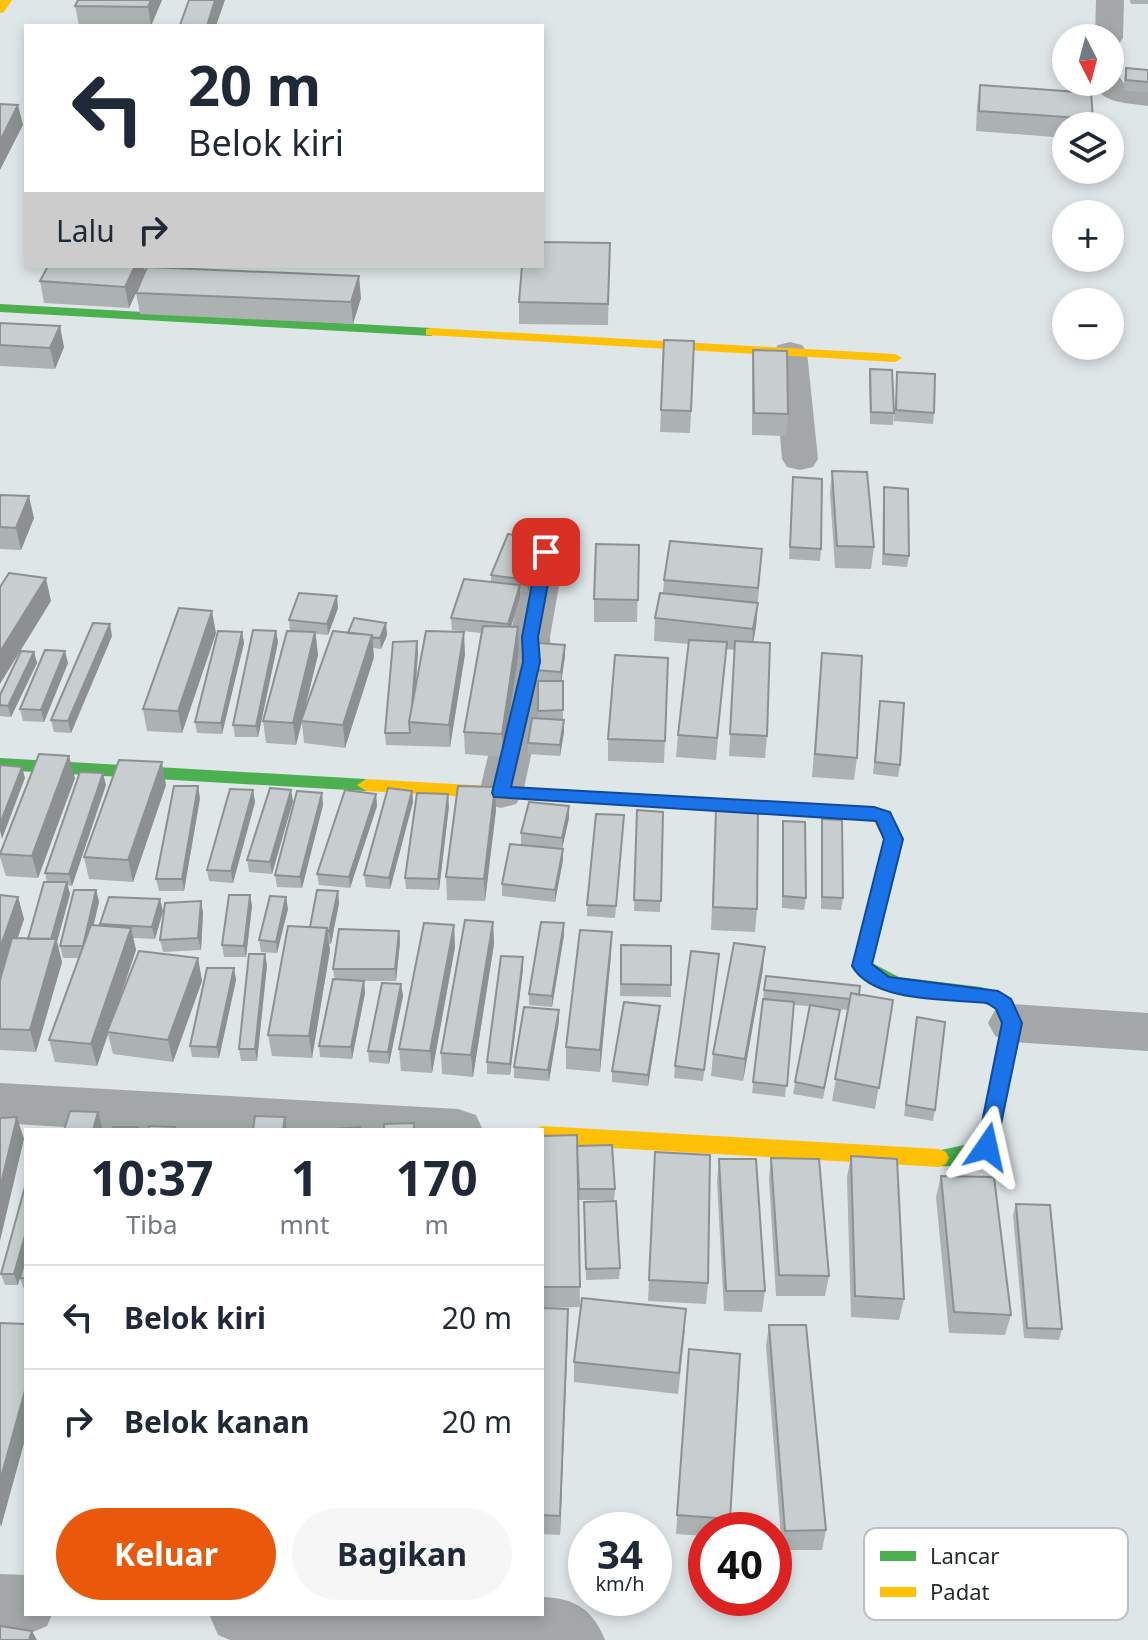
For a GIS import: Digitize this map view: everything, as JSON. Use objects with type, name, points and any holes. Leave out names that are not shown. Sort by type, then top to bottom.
[{"type":"street","points":[[0,10],[6,0]]},
{"type":"street","points":[[1109,24],[1110,0]]},
{"type":"street","points":[[1124,93],[1148,97]]},
{"type":"street","points":[[0,308],[895,358]]},
{"type":"street","points":[[790,352],[800,459]]},
{"type":"street","points":[[501,793],[531,662],[530,637],[546,552]]},
{"type":"street","points":[[0,764],[859,813],[883,817],[893,839],[862,966],[864,971],[887,985],[991,996],[1004,1004],[1012,1023],[987,1147],[971,1154],[942,1158],[544,1135]]},
{"type":"street","points":[[1012,1023],[1148,1032]]},
{"type":"street","points":[[0,1103],[424,1128]]},
{"type":"street","points":[[0,1604],[24,1605]]},
{"type":"street","points":[[287,1616],[551,1627],[566,1631],[575,1640]]},
{"type":"building","points":[[78,0],[151,0],[148,7],[75,6]]},
{"type":"building","points":[[189,0],[215,0],[208,24],[180,24]]},
{"type":"building","points":[[1126,68],[1148,70],[1148,82],[1126,80]]},
{"type":"building","points":[[980,85],[1052,90],[1052,96],[1091,96],[1092,112],[1052,112],[1052,116],[979,111]]},
{"type":"building","points":[[0,104],[18,105],[0,141]]},
{"type":"building","points":[[544,242],[610,243],[608,304],[519,302],[522,268],[544,268]]},
{"type":"building","points":[[47,268],[134,268],[125,287],[40,281]]},
{"type":"building","points":[[147,268],[359,276],[351,302],[136,293]]},
{"type":"building","points":[[0,323],[60,326],[50,348],[0,345]]},
{"type":"building","points":[[664,340],[694,341],[691,411],[661,410]]},
{"type":"building","points":[[753,350],[787,351],[788,414],[754,413]]},
{"type":"building","points":[[870,369],[892,370],[894,413],[871,412]]},
{"type":"building","points":[[897,372],[935,374],[934,413],[896,410]]},
{"type":"building","points":[[832,471],[867,472],[874,547],[837,546]]},
{"type":"building","points":[[793,477],[822,479],[821,549],[790,547]]},
{"type":"building","points":[[884,487],[908,489],[909,556],[884,554]]},
{"type":"building","points":[[0,495],[29,496],[16,528],[0,527]]},
{"type":"building","points":[[508,534],[544,539],[527,580],[491,575]]},
{"type":"building","points":[[670,541],[762,549],[758,588],[664,580]]},
{"type":"building","points":[[596,544],[639,545],[638,600],[594,599]]},
{"type":"building","points":[[9,573],[46,578],[0,652],[0,587]]},
{"type":"building","points":[[464,579],[520,585],[508,624],[451,618]]},
{"type":"building","points":[[299,593],[337,596],[327,624],[289,620]]},
{"type":"building","points":[[660,593],[758,603],[753,629],[655,618]]},
{"type":"building","points":[[179,608],[212,611],[178,711],[143,709]]},
{"type":"building","points":[[354,618],[386,623],[380,638],[348,633]]},
{"type":"building","points":[[93,623],[110,624],[68,721],[51,720]]},
{"type":"building","points":[[483,626],[518,627],[502,734],[464,732]]},
{"type":"building","points":[[253,630],[276,631],[256,726],[233,725]]},
{"type":"building","points":[[218,631],[242,632],[221,723],[195,722]]},
{"type":"building","points":[[287,631],[315,632],[293,723],[263,721]]},
{"type":"building","points":[[333,631],[372,635],[343,725],[301,721]]},
{"type":"building","points":[[426,631],[464,632],[449,725],[409,722]]},
{"type":"building","points":[[689,640],[727,642],[717,738],[678,735]]},
{"type":"building","points":[[417,641],[410,733],[385,733],[393,642]]},
{"type":"building","points":[[735,641],[770,643],[767,736],[730,734]]},
{"type":"building","points":[[538,643],[565,645],[561,672],[533,670]]},
{"type":"building","points":[[45,650],[65,651],[41,710],[20,709]]},
{"type":"building","points":[[21,651],[34,652],[8,706],[0,705],[0,695]]},
{"type":"building","points":[[822,653],[862,656],[857,758],[815,754]]},
{"type":"building","points":[[615,655],[668,658],[665,741],[608,739]]},
{"type":"building","points":[[538,681],[563,681],[563,710],[538,711]]},
{"type":"building","points":[[880,701],[904,703],[900,765],[875,762]]},
{"type":"building","points":[[532,718],[564,720],[560,745],[528,743]]},
{"type":"building","points":[[39,754],[69,756],[32,856],[0,854]]},
{"type":"building","points":[[119,760],[162,762],[128,860],[84,857]]},
{"type":"building","points":[[0,765],[22,767],[0,824]]},
{"type":"building","points":[[80,772],[103,773],[69,874],[45,873]]},
{"type":"building","points":[[174,786],[198,786],[182,879],[156,879]]},
{"type":"building","points":[[458,786],[495,787],[484,879],[446,877]]},
{"type":"building","points":[[270,788],[291,790],[270,862],[247,860]]},
{"type":"building","points":[[388,788],[412,791],[389,878],[364,875]]},
{"type":"building","points":[[230,789],[253,790],[231,871],[207,870]]},
{"type":"building","points":[[345,790],[376,794],[349,877],[317,874]]},
{"type":"building","points":[[297,791],[322,793],[300,877],[275,875]]},
{"type":"building","points":[[417,793],[448,794],[438,879],[405,878]]},
{"type":"building","points":[[529,802],[569,806],[562,838],[521,833]]},
{"type":"building","points":[[716,808],[758,810],[757,909],[713,907]]},
{"type":"building","points":[[637,810],[663,812],[661,901],[634,900]]},
{"type":"building","points":[[596,814],[624,815],[616,906],[587,905]]},
{"type":"building","points":[[822,819],[842,820],[843,898],[822,897]]},
{"type":"building","points":[[783,821],[805,822],[806,898],[783,896]]},
{"type":"building","points":[[510,844],[563,849],[555,890],[502,884]]},
{"type":"building","points":[[44,882],[67,882],[51,939],[28,939]]},
{"type":"building","points":[[74,890],[96,890],[83,946],[60,946]]},
{"type":"building","points":[[317,890],[338,891],[329,932],[327,928],[310,927]]},
{"type":"building","points":[[0,895],[18,897],[0,948]]},
{"type":"building","points":[[229,895],[250,895],[244,946],[222,945]]},
{"type":"building","points":[[270,896],[286,897],[276,942],[259,940]]},
{"type":"building","points":[[109,897],[160,899],[152,927],[100,924]]},
{"type":"building","points":[[201,901],[198,938],[160,940],[165,903]]},
{"type":"building","points":[[465,920],[493,922],[471,1055],[441,1053]]},
{"type":"building","points":[[541,922],[564,923],[552,996],[529,994]]},
{"type":"building","points":[[424,923],[454,925],[430,1051],[399,1049]]},
{"type":"building","points":[[91,925],[131,928],[91,1044],[49,1040]]},
{"type":"building","points":[[288,926],[327,928],[309,1036],[268,1035]]},
{"type":"building","points":[[339,929],[399,931],[395,969],[333,969]]},
{"type":"building","points":[[580,930],[612,932],[600,1050],[566,1047]]},
{"type":"building","points":[[12,938],[56,939],[30,1030],[0,1029],[0,980]]},
{"type":"building","points":[[734,943],[765,947],[745,1059],[713,1054]]},
{"type":"building","points":[[621,945],[671,946],[671,985],[621,984]]},
{"type":"building","points":[[139,951],[198,958],[168,1040],[107,1032]]},
{"type":"building","points":[[691,951],[719,954],[704,1070],[675,1066]]},
{"type":"building","points":[[249,954],[265,954],[255,1049],[239,1049]]},
{"type":"building","points":[[501,956],[523,957],[510,1064],[487,1062]]},
{"type":"building","points":[[207,968],[234,968],[217,1047],[190,1046]]},
{"type":"building","points":[[766,976],[860,986],[859,995],[851,993],[850,999],[764,990]]},
{"type":"building","points":[[333,979],[364,981],[351,1047],[319,1046]]},
{"type":"building","points":[[382,983],[401,984],[388,1052],[368,1051]]},
{"type":"building","points":[[851,993],[893,1000],[879,1088],[835,1079]]},
{"type":"building","points":[[763,999],[794,1002],[787,1086],[753,1082]]},
{"type":"building","points":[[624,1002],[660,1006],[648,1075],[612,1071]]},
{"type":"building","points":[[810,1005],[840,1010],[824,1088],[795,1082]]},
{"type":"building","points":[[524,1007],[559,1010],[548,1070],[514,1067]]},
{"type":"building","points":[[917,1017],[945,1022],[935,1110],[906,1105]]},
{"type":"building","points":[[70,1111],[98,1112],[94,1128],[65,1128]]},
{"type":"building","points":[[255,1116],[285,1117],[283,1128],[253,1128]]},
{"type":"building","points":[[17,1117],[0,1188],[0,1118]]},
{"type":"building","points":[[414,1123],[414,1128],[384,1128],[384,1124]]},
{"type":"building","points":[[577,1135],[580,1287],[544,1287],[544,1136]]},
{"type":"building","points":[[612,1145],[615,1189],[579,1189],[577,1146]]},
{"type":"building","points":[[655,1152],[710,1155],[708,1283],[649,1280]]},
{"type":"building","points":[[851,1156],[897,1159],[904,1299],[855,1296]]},
{"type":"building","points":[[771,1158],[819,1159],[829,1276],[779,1275]]},
{"type":"building","points":[[719,1159],[756,1159],[765,1291],[726,1291]]},
{"type":"building","points":[[941,1176],[994,1177],[1011,1315],[954,1312]]},
{"type":"building","points":[[24,1190],[24,1239],[14,1274],[1,1274]]},
{"type":"building","points":[[616,1201],[620,1268],[586,1269],[584,1202]]},
{"type":"building","points":[[1016,1204],[1050,1205],[1062,1329],[1027,1328]]},
{"type":"building","points":[[582,1298],[686,1309],[679,1373],[574,1362]]},
{"type":"building","points":[[544,1308],[568,1309],[560,1516],[544,1515]]},
{"type":"building","points":[[0,1323],[24,1324],[24,1394],[0,1481]]},
{"type":"building","points":[[769,1325],[806,1325],[826,1530],[792,1531],[792,1512],[784,1512]]},
{"type":"building","points":[[689,1349],[740,1354],[730,1512],[677,1515]]},
{"type":"building","points":[[0,1626],[32,1631],[29,1640],[0,1640]]},
{"type":"traffic: fast","points":[[0,308],[431,332]]},
{"type":"traffic: fast","points":[[0,764],[366,785]]},
{"type":"traffic: fast","points":[[891,846],[862,966],[878,977],[897,984],[995,998],[1005,1005],[1012,1023],[987,1147],[971,1154],[939,1158]]},
{"type":"traffic: slow","points":[[0,10],[6,0]]},
{"type":"traffic: slow","points":[[431,332],[895,358]]},
{"type":"traffic: slow","points":[[366,785],[874,814],[883,817],[893,839],[891,846]]},
{"type":"traffic: slow","points":[[544,1135],[939,1158]]},
{"type":"route","points":[[546,552],[530,637],[531,662],[501,793],[874,814],[883,817],[893,839],[862,966],[864,971],[887,985],[991,996],[1004,1004],[1012,1023],[987,1147]]}]
